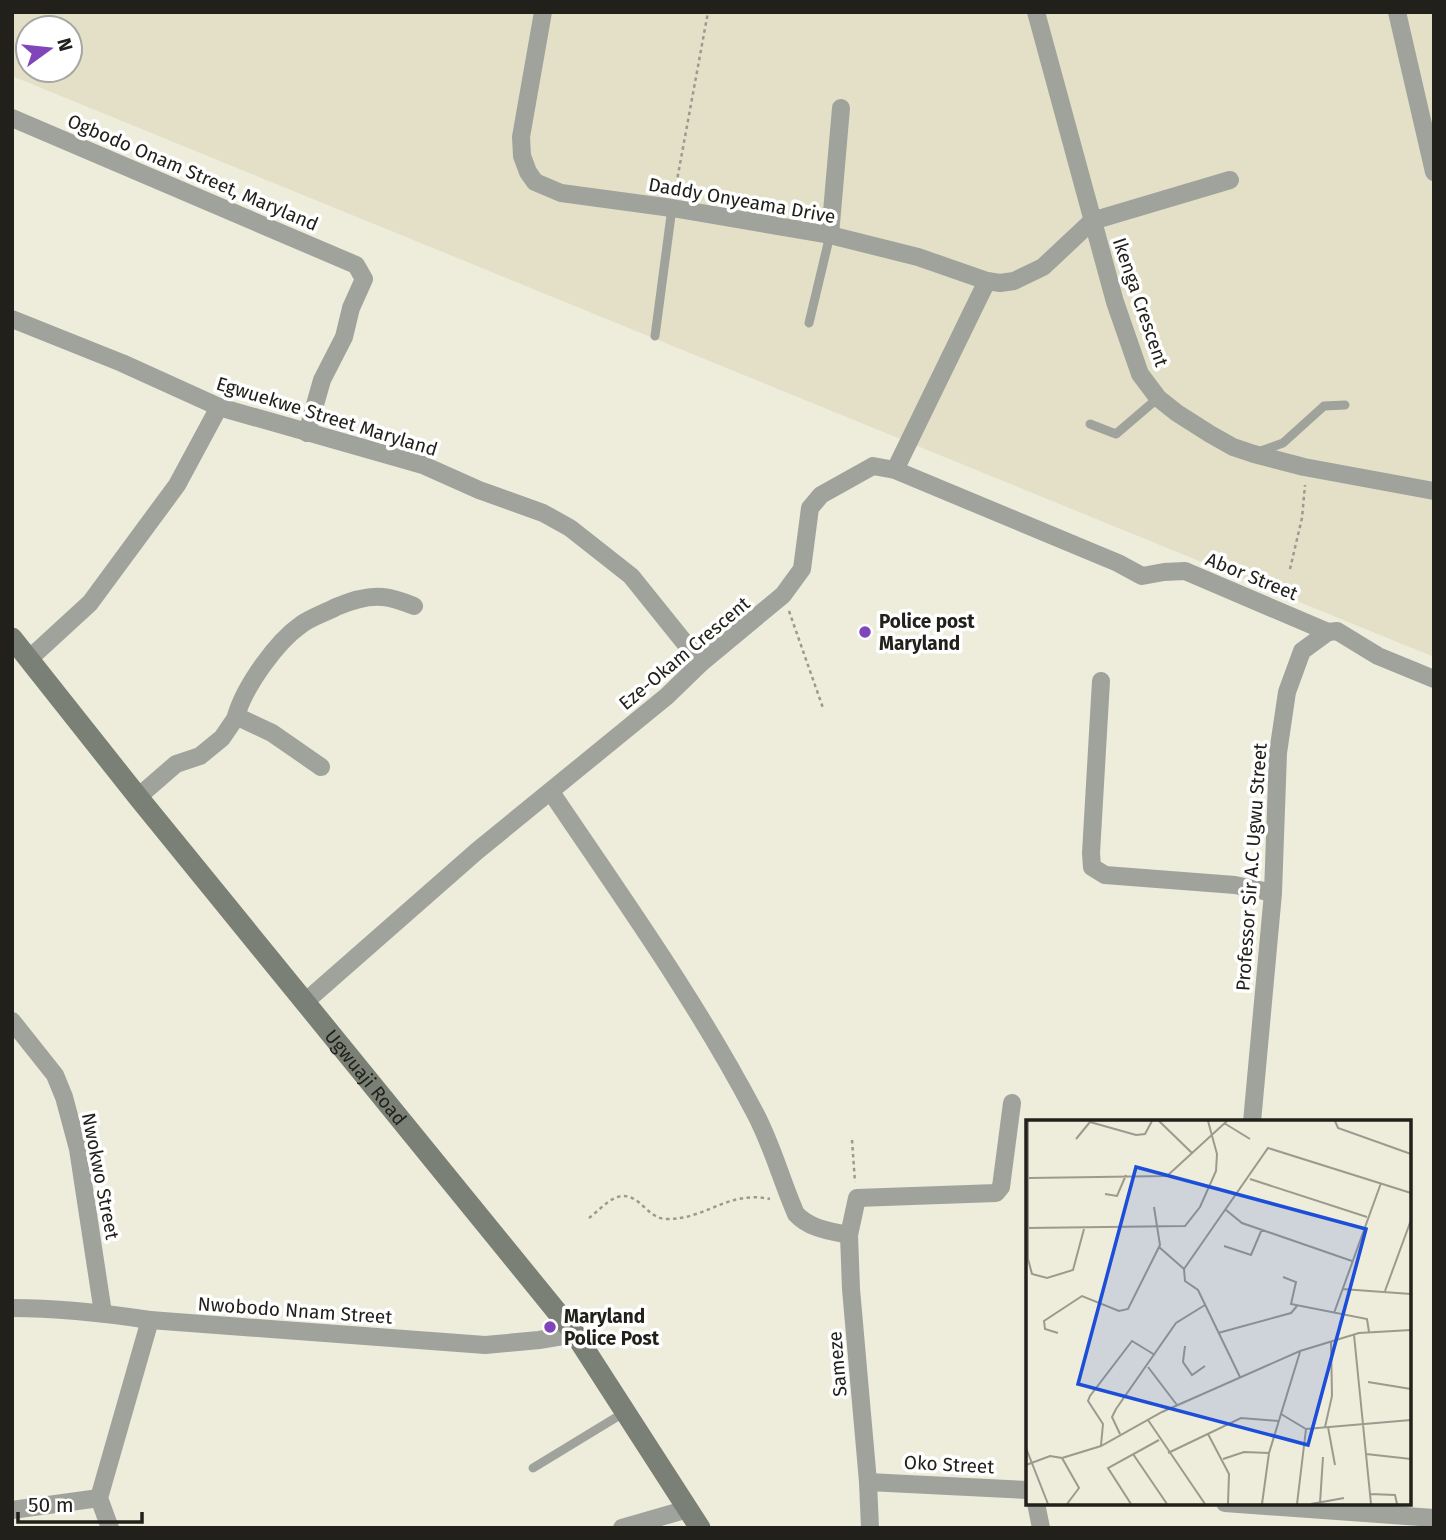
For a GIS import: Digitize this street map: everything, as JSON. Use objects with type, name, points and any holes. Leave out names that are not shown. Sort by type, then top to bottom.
[{"type":"main road","name":"Ugwuaji Road","points":[[12,638],[575,1334],[700,1528]]},
{"type":"street","name":"Ikenga Crescent","points":[[1036,12],[1115,302],[1140,374],[1158,398],[1214,436],[1253,454],[1307,468],[1434,491]]},
{"type":"street","points":[[1396,12],[1434,172]]},
{"type":"street","name":"Daddy Onyeama Drive","points":[[547,13],[521,137],[522,156],[535,182],[561,193],[672,208],[830,235],[918,257],[1000,283],[1014,281],[1043,267],[1092,221]]},
{"type":"street","points":[[830,235],[841,108]]},
{"type":"street","name":"Ogbodo Onam Street, Maryland","points":[[12,118],[356,265],[363,279],[351,308],[344,337],[323,380],[307,433]]},
{"type":"street","points":[[1092,221],[1230,180]]},
{"type":"street","points":[[895,470],[987,281]]},
{"type":"street","name":"Egwuekwe Street Maryland","points":[[12,319],[133,368],[219,407],[423,465],[556,519],[631,576],[701,663]]},
{"type":"street","points":[[29,659],[90,603],[177,485],[219,407]]},
{"type":"street","name":"Eze-Okam Crescent","points":[[305,1002],[477,851],[667,696],[701,663],[783,595],[802,569],[810,508],[821,495],[873,466],[895,470]]},
{"type":"street","name":"Abor Street","points":[[895,470],[1118,563],[1140,576],[1185,571],[1328,632],[1337,631],[1378,656],[1434,679]]},
{"type":"street","points":[[138,797],[176,764],[200,756],[222,738],[265,664],[286,638],[303,623],[364,598],[389,598],[414,606]]},
{"type":"street","name":"Professor Sir A.C Ugwu Street","points":[[1252,1120],[1273,893],[1278,753],[1287,692],[1302,651],[1328,632]]},
{"type":"street","points":[[1101,681],[1091,840],[1092,867],[1105,875],[1235,885],[1273,893]]},
{"type":"street","points":[[237,716],[272,733],[321,767]]},
{"type":"street","points":[[551,792],[683,989],[755,1112],[777,1161],[796,1214],[802,1221],[849,1235]]},
{"type":"street","name":"Nwokwo Street","points":[[12,1021],[55,1075],[64,1097],[78,1149],[103,1312]]},
{"type":"street","points":[[857,1198],[996,1193],[1001,1187],[1012,1103]]},
{"type":"street","name":"Sameze","points":[[857,1198],[849,1235],[851,1289],[870,1528]]},
{"type":"street","name":"Nwobodo Nnam Street","points":[[12,1308],[103,1312],[150,1320],[485,1345],[575,1334]]},
{"type":"street","points":[[110,1528],[99,1498],[150,1320]]},
{"type":"street","name":"Oko Street","points":[[868,1482],[1026,1489]]},
{"type":"street","points":[[12,1510],[99,1498]]},
{"type":"street","points":[[1036,1505],[1041,1528]]},
{"type":"street","points":[[1253,1505],[1434,1518]]},
{"type":"street","points":[[622,1528],[688,1509]]},
{"type":"lane","points":[[655,336],[672,208]]},
{"type":"lane","points":[[809,323],[830,235]]},
{"type":"lane","points":[[1090,424],[1116,435],[1158,398]]},
{"type":"lane","points":[[1253,454],[1283,443],[1324,406],[1345,405]]},
{"type":"lane","points":[[533,1468],[625,1412]]},
{"type":"path","points":[[672,208],[708,12]]},
{"type":"path","points":[[1290,569],[1302,518],[1307,468]]},
{"type":"path","points":[[783,595],[823,708]]},
{"type":"path","points":[[852,1140],[857,1198]]},
{"type":"path","points":[[589,1217],[617,1197],[635,1198],[657,1217],[666,1219],[697,1213],[752,1195],[790,1200]]},
{"type":"shaded area","points":[[12,12],[1434,12],[1434,657],[32,84],[84,84],[84,14],[14,14],[14,77]]},
{"type":"place","name":"Police post Maryland","points":[[865,632]]},
{"type":"place","name":"Maryland Police Post","points":[[550,1327]]}]
